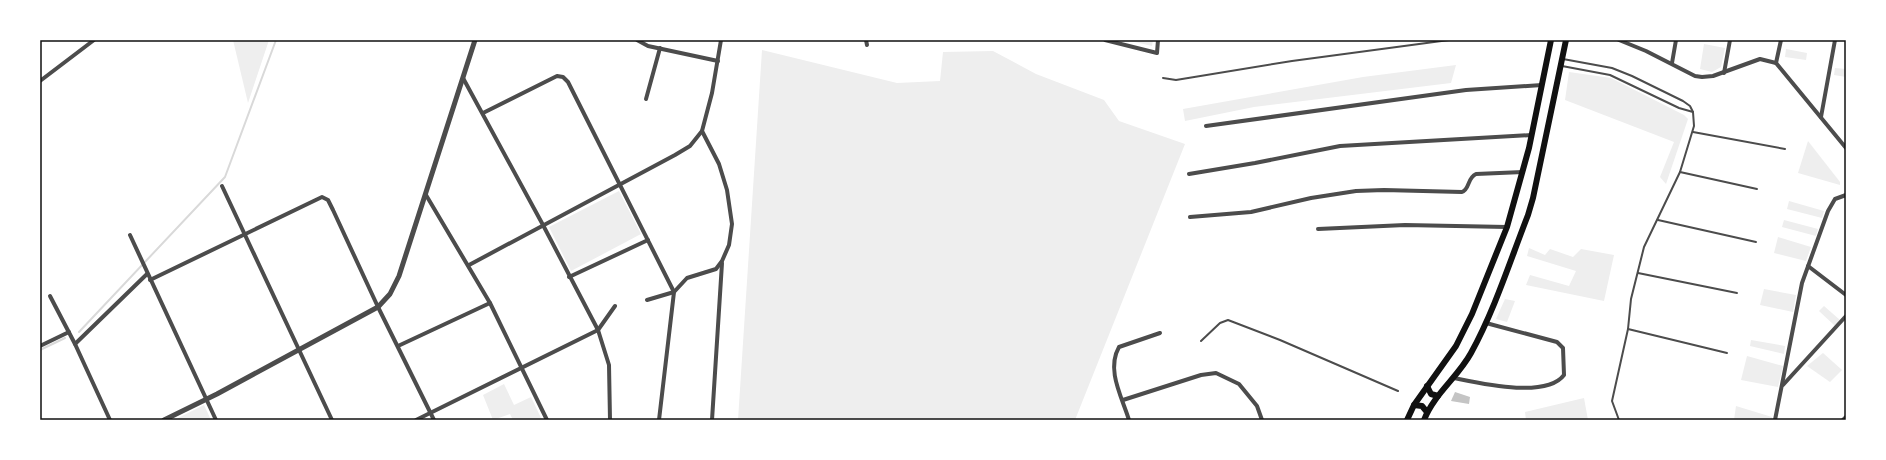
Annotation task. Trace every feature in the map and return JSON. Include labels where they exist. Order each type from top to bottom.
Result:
[{"type":"main road","points":[[1407,420],[1414,405],[1456,346],[1472,314],[1507,227],[1532,135],[1551,40]]},
{"type":"main road","points":[[1424,420],[1427,412],[1438,396],[1454,378],[1467,359],[1486,323],[1533,198],[1562,66],[1566,40]]},
{"type":"main road","points":[[1427,386],[1431,394],[1438,396]]},
{"type":"main road","points":[[1414,405],[1422,406],[1427,412]]},
{"type":"street","points":[[40,81],[94,40]]},
{"type":"street","points":[[164,420],[378,307],[390,294],[397,280],[426,195],[476,40]]},
{"type":"street","points":[[637,40],[643,45],[718,61]]},
{"type":"street","points":[[469,265],[684,150],[697,138],[702,130],[718,61],[721,40]]},
{"type":"street","points":[[1105,40],[1157,53],[1158,40]]},
{"type":"street","points":[[1619,40],[1625,41],[1697,76],[1706,77],[1724,73],[1760,59],[1776,64],[1846,148]]},
{"type":"street","points":[[1672,63],[1676,40]]},
{"type":"street","points":[[1724,73],[1730,40]]},
{"type":"street","points":[[1776,64],[1781,40]]},
{"type":"street","points":[[1820,117],[1835,40]]},
{"type":"street","points":[[646,99],[660,48]]},
{"type":"street","points":[[483,113],[557,76],[563,77],[568,82],[621,184],[674,292],[659,420]]},
{"type":"street","points":[[463,78],[598,330],[609,365],[610,420]]},
{"type":"street","points":[[1206,126],[1466,90],[1542,85]]},
{"type":"street","points":[[702,130],[719,164],[730,209],[731,236],[722,261],[712,420]]},
{"type":"street","points":[[1189,174],[1255,163],[1340,146],[1532,135]]},
{"type":"street","points":[[1190,217],[1251,212],[1311,198],[1356,191],[1384,190],[1462,192],[1467,188],[1470,177],[1476,174],[1523,172]]},
{"type":"street","points":[[222,186],[246,233],[332,420]]},
{"type":"street","points":[[426,195],[469,265],[490,303],[522,367],[546,420]]},
{"type":"street","points":[[1775,420],[1802,283],[1832,203],[1835,199],[1846,195]]},
{"type":"street","points":[[150,280],[322,196],[328,200],[378,307],[434,420]]},
{"type":"street","points":[[1318,229],[1405,225],[1507,227]]},
{"type":"street","points":[[130,235],[140,260],[216,420]]},
{"type":"street","points":[[570,277],[648,240]]},
{"type":"street","points":[[646,300],[674,292],[687,278],[716,268],[722,261]]},
{"type":"street","points":[[1808,266],[1846,295]]},
{"type":"street","points":[[75,344],[147,274]]},
{"type":"street","points":[[50,296],[75,344],[110,420]]},
{"type":"street","points":[[398,346],[490,303]]},
{"type":"street","points":[[416,420],[598,330],[615,306]]},
{"type":"street","points":[[1783,385],[1846,316]]},
{"type":"street","points":[[1454,378],[1517,389],[1550,383],[1562,378],[1565,372],[1563,348],[1557,342],[1486,323]]},
{"type":"street","points":[[40,346],[69,332]]},
{"type":"street","points":[[1129,420],[1113,369],[1114,357],[1119,347],[1160,333]]},
{"type":"street","points":[[1123,400],[1207,373],[1221,374],[1239,384],[1257,406],[1262,420]]},
{"type":"street","points":[[1843,420],[1846,417]]},
{"type":"lane","points":[[1163,78],[1176,80],[1292,61],[1449,40]]},
{"type":"lane","points":[[1563,59],[1612,68],[1632,76],[1690,106],[1695,121],[1680,172],[1644,247],[1631,299],[1628,329],[1612,401],[1619,420]]},
{"type":"lane","points":[[1562,66],[1610,75],[1679,108],[1693,112]]},
{"type":"lane","points":[[1693,132],[1785,149]]},
{"type":"lane","points":[[1680,172],[1757,189]]},
{"type":"lane","points":[[1658,220],[1756,242]]},
{"type":"lane","points":[[1638,273],[1736,293]]},
{"type":"lane","points":[[1202,341],[1220,323],[1228,320],[1280,340],[1398,391]]},
{"type":"lane","points":[[1628,329],[1727,353]]},
{"type":"shaded area","points":[[233,40],[269,40],[248,103]]},
{"type":"shaded area","points":[[1126,40],[1153,40],[1152,46]]},
{"type":"shaded area","points":[[1704,44],[1725,48],[1721,67],[1712,72],[1700,69]]},
{"type":"shaded area","points":[[1786,49],[1807,53],[1806,60],[1785,57]]},
{"type":"shaded area","points":[[762,50],[897,83],[940,81],[943,52],[993,51],[1036,74],[1104,100],[1119,121],[1185,144],[1075,420],[738,420]]},
{"type":"shaded area","points":[[1456,65],[1451,83],[1254,107],[1185,121],[1183,109],[1363,77]]},
{"type":"shaded area","points":[[1835,68],[1846,69],[1846,77],[1834,75]]},
{"type":"shaded area","points":[[1569,72],[1611,78],[1684,115],[1688,119],[1666,184],[1660,177],[1674,142],[1565,100]]},
{"type":"shaded area","points":[[1808,141],[1840,182],[1840,185],[1798,173]]},
{"type":"shaded area","points":[[619,191],[641,234],[571,271],[549,227]]},
{"type":"shaded area","points":[[1789,201],[1824,211],[1822,218],[1787,209]]},
{"type":"shaded area","points":[[1784,220],[1818,229],[1816,236],[1782,227]]},
{"type":"shaded area","points":[[1778,237],[1811,247],[1806,261],[1774,253]]},
{"type":"shaded area","points":[[1529,248],[1545,255],[1550,249],[1573,257],[1581,249],[1614,255],[1604,301],[1526,285],[1530,275],[1569,286],[1576,271],[1527,256]]},
{"type":"shaded area","points":[[1764,289],[1796,295],[1793,312],[1760,305]]},
{"type":"shaded area","points":[[1505,299],[1515,301],[1507,322],[1496,319]]},
{"type":"shaded area","points":[[1824,306],[1840,320],[1835,326],[1819,311]]},
{"type":"shaded area","points":[[1751,340],[1785,346],[1784,354],[1750,346]]},
{"type":"shaded area","points":[[1823,353],[1842,370],[1830,382],[1807,366]]},
{"type":"shaded area","points":[[1747,356],[1783,366],[1778,387],[1741,380]]},
{"type":"shaded area","points":[[504,384],[514,405],[531,397],[542,420],[513,420],[510,414],[493,420],[483,395]]},
{"type":"shaded area","points":[[1584,398],[1588,420],[1526,420],[1525,412]]},
{"type":"shaded area","points":[[204,405],[211,420],[179,420],[178,418]]},
{"type":"shaded area","points":[[1736,406],[1772,417],[1772,420],[1734,420]]},
{"type":"building","points":[[1455,392],[1470,397],[1469,404],[1451,401]]},
{"type":"waterway","points":[[79,332],[225,177],[276,40]]},
{"type":"waterway","points":[[40,350],[65,338]]}]
